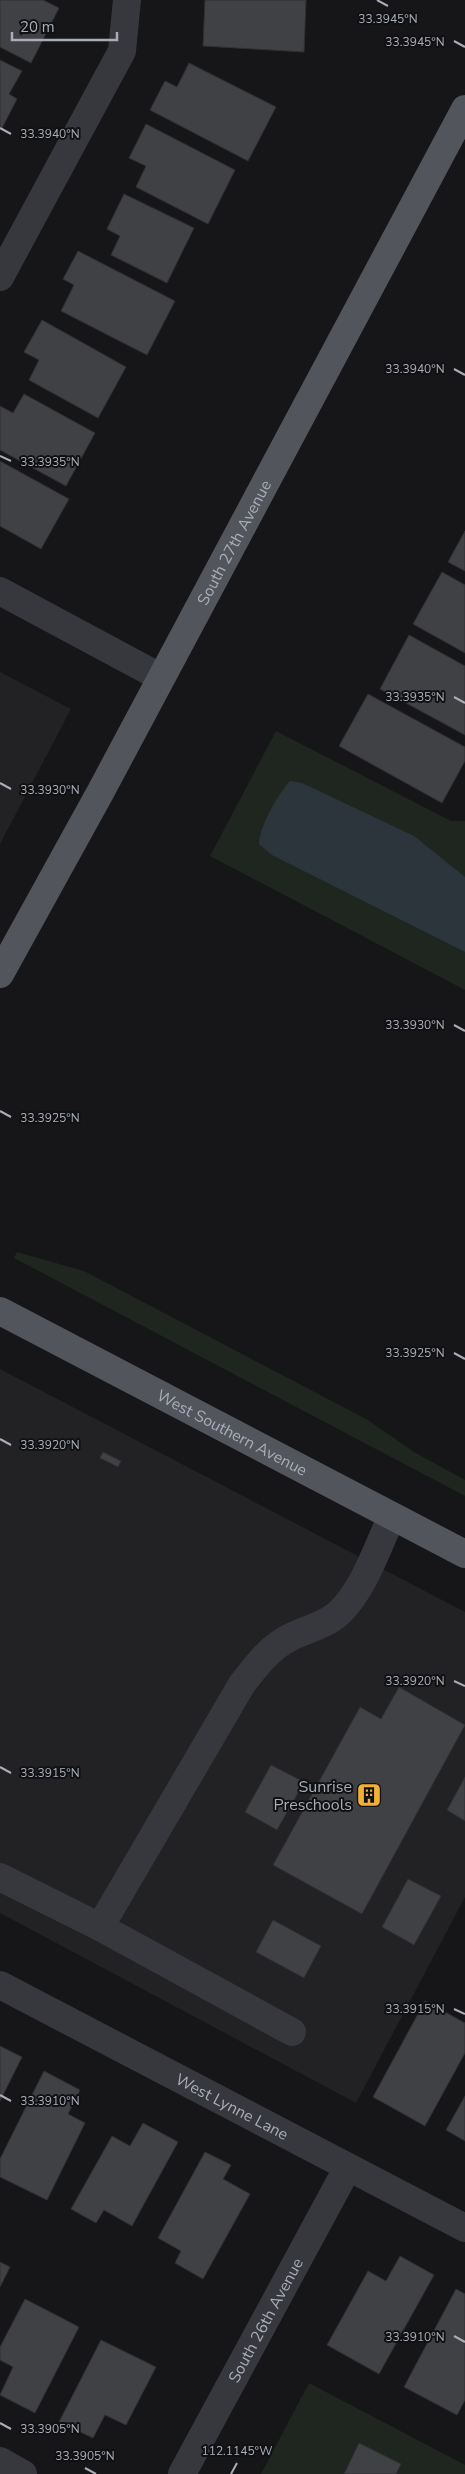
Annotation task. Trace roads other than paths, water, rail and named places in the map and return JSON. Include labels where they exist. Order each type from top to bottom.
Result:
[{"type":"main road","name":"South 27th Avenue","points":[[0,974],[101,791],[160,677],[465,109]]},
{"type":"main road","name":"West Southern Avenue","points":[[0,1311],[465,1554]]},
{"type":"street","points":[[0,277],[122,51],[127,0]]},
{"type":"street","points":[[0,591],[160,677]]},
{"type":"street","points":[[100,1926],[242,1684],[260,1660],[279,1643],[329,1621],[345,1606],[363,1578],[392,1516]]},
{"type":"street","points":[[0,1877],[100,1926],[292,2032]]},
{"type":"street","name":"West Lynne Lane","points":[[0,1985],[465,2228]]},
{"type":"street","name":"South 26th Avenue","points":[[182,2474],[348,2167]]},
{"type":"street","points":[[0,2461],[23,2474]]},
{"type":"place","name":"Sunrise Preschools","points":[[369,1795]]}]
